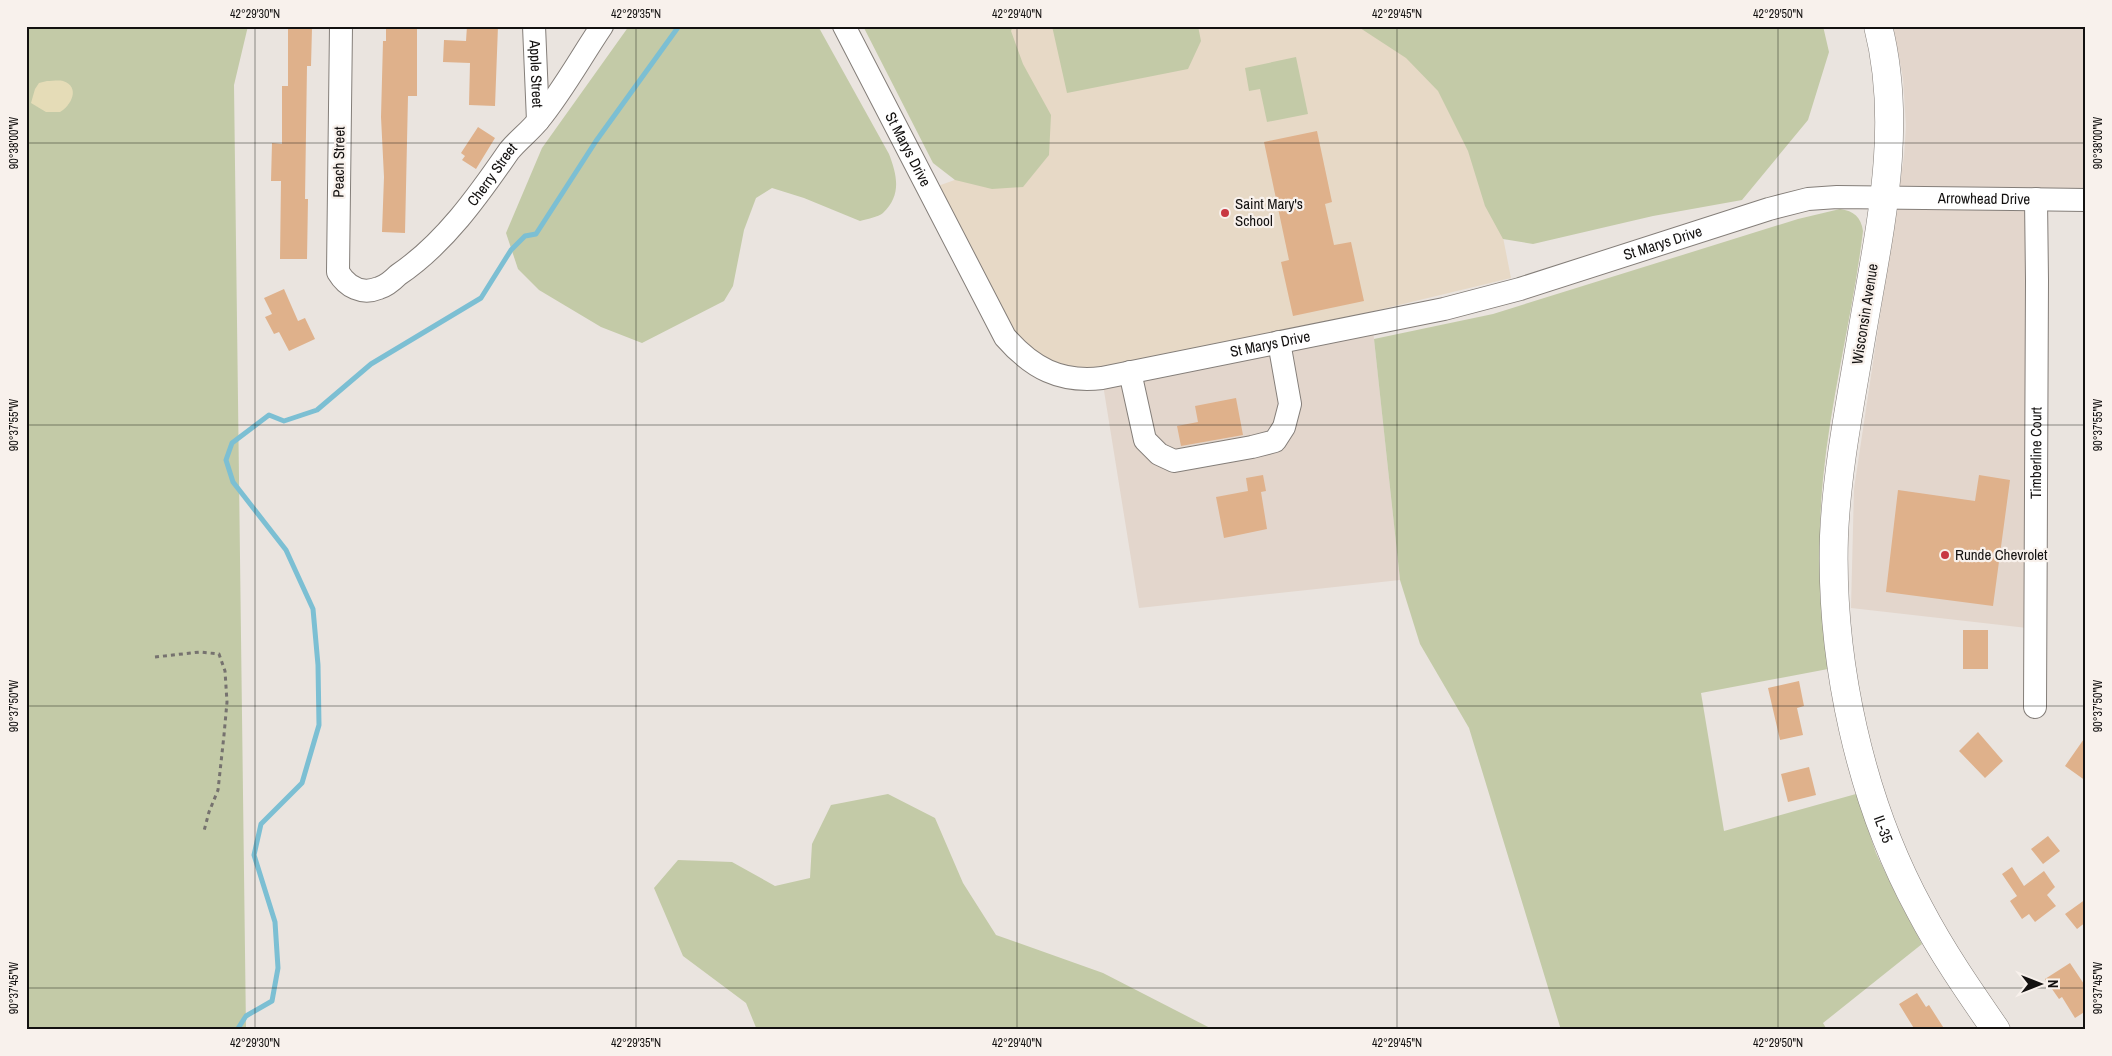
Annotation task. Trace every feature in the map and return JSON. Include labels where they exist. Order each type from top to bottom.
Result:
[{"type":"main road","name":"Wisconsin Avenue","points":[[1835,603],[1834,536],[1842,451],[1884,197],[1890,125],[1886,65],[1878,26]]},
{"type":"main road","name":"IL-35","points":[[1835,603],[1848,701],[1856,741],[1877,813],[1895,860],[1919,910],[1949,960],[1996,1030]]},
{"type":"street","name":"Peach Street","points":[[341,26],[338,272],[343,281],[356,289]]},
{"type":"street","name":"Apple Street","points":[[534,26],[538,121]]},
{"type":"street","name":"Cherry Street","points":[[356,289],[368,291],[380,288],[409,268],[433,247],[493,177],[510,150],[538,121],[602,26]]},
{"type":"street","name":"St Marys Drive","points":[[844,26],[1005,337],[1018,352],[1034,365],[1054,374],[1073,379],[1094,379],[1444,309],[1520,289],[1769,209],[1808,199],[1884,197]]},
{"type":"street","name":"Arrowhead Drive","points":[[1884,197],[2086,200]]},
{"type":"street","name":"Timberline Court","points":[[2035,707],[2036,199]]},
{"type":"street","points":[[1130,372],[1146,440],[1159,454],[1174,461],[1252,448],[1275,441],[1284,427],[1290,404],[1279,342]]},
{"type":"path","points":[[155,657],[200,652],[219,654],[225,671],[226,702],[218,790],[204,831]]},
{"type":"shaded area","name":"Saint Mary's School","points":[[977,26],[1447,26],[1464,39],[1511,278],[1291,331],[1076,371],[1049,360],[1023,346],[938,186],[1026,154]]},
{"type":"shaded area","name":"Runde Chevrolet","points":[[1893,26],[2086,26],[2086,190],[2046,212],[2046,630],[1851,608],[1854,489],[1904,156],[1906,126],[1903,78]]},
{"type":"shaded area","points":[[1371,311],[1400,580],[1139,608],[1100,366],[1291,331]]},
{"type":"green space","points":[[26,26],[248,26],[234,85],[246,1030],[26,1030]]},
{"type":"green space","points":[[629,26],[818,26],[889,154],[896,177],[895,192],[889,206],[883,213],[860,221],[804,198],[772,188],[756,198],[744,230],[733,286],[724,301],[642,343],[601,327],[539,290],[518,269],[506,233],[542,148]]},
{"type":"green space","points":[[863,26],[1013,26],[1011,31],[1023,64],[1051,115],[1049,155],[1023,187],[992,189],[955,180],[933,163]]},
{"type":"green space","points":[[1052,26],[1198,26],[1201,41],[1188,69],[1067,93]]},
{"type":"green space","points":[[1357,26],[1823,26],[1829,52],[1808,120],[1742,200],[1653,216],[1533,244],[1503,239],[1485,206],[1468,151],[1438,91],[1406,58]]},
{"type":"green space","points":[[1296,57],[1308,114],[1267,122],[1260,89],[1249,91],[1245,68]]},
{"type":"green space","points":[[1840,209],[1849,211],[1859,218],[1863,231],[1854,293],[1831,417],[1821,503],[1820,574],[1828,669],[1701,693],[1724,831],[1856,794],[1876,853],[1922,944],[1823,1023],[1827,1030],[1561,1030],[1469,728],[1420,644],[1400,580],[1374,339],[1493,314],[1798,219]]},
{"type":"green space","points":[[888,794],[935,818],[963,883],[996,935],[1103,973],[1214,1030],[757,1030],[746,1003],[683,956],[654,888],[678,860],[732,862],[775,886],[810,878],[812,844],[831,805]]},
{"type":"sand","points":[[63,81],[72,88],[71,101],[60,112],[46,112],[31,103],[39,83]]},
{"type":"building","points":[[386,26],[417,26],[417,96],[408,96],[405,233],[382,232],[384,177],[381,117],[383,41],[386,41]]},
{"type":"building","points":[[467,26],[498,26],[495,106],[469,105],[470,63],[443,62],[444,40],[466,41]]},
{"type":"building","points":[[288,28],[312,28],[311,66],[307,66],[305,199],[308,199],[307,259],[280,259],[281,181],[271,181],[272,143],[282,144],[282,86],[288,86]]},
{"type":"building","points":[[478,127],[495,138],[476,169],[462,160],[465,156],[461,153]]},
{"type":"building","points":[[1317,131],[1332,202],[1325,204],[1334,245],[1351,242],[1364,301],[1293,316],[1281,262],[1289,260],[1264,142]]},
{"type":"building","points":[[284,289],[298,321],[305,318],[315,339],[289,351],[279,332],[274,334],[265,317],[272,314],[264,298]]},
{"type":"building","points":[[1236,398],[1243,435],[1181,446],[1177,426],[1198,422],[1195,406]]},
{"type":"building","points":[[1263,475],[1266,491],[1261,492],[1267,529],[1224,538],[1216,497],[1248,491],[1246,478]]},
{"type":"building","name":"Runde Chevrolet","points":[[1979,475],[2010,480],[1993,606],[1886,592],[1898,490],[1975,501]]},
{"type":"building","points":[[1963,630],[1988,630],[1988,669],[1963,669]]},
{"type":"building","points":[[1799,681],[1804,706],[1797,708],[1803,735],[1780,740],[1768,688]]},
{"type":"building","points":[[1978,732],[2003,761],[1985,778],[1959,751]]},
{"type":"building","points":[[2086,736],[2086,781],[2065,766]]},
{"type":"building","points":[[1809,767],[1816,795],[1788,802],[1781,774]]},
{"type":"building","points":[[2048,836],[2060,851],[2043,864],[2031,849]]},
{"type":"building","points":[[2012,867],[2024,886],[2044,871],[2055,887],[2047,895],[2056,906],[2035,922],[2029,914],[2022,919],[2010,901],[2017,896],[2002,874]]},
{"type":"building","points":[[2086,899],[2086,922],[2077,929],[2065,914]]},
{"type":"building","points":[[2070,963],[2086,987],[2086,1011],[2075,1018],[2062,997],[2059,999],[2045,979]]},
{"type":"building","points":[[1917,993],[1926,1007],[1929,1005],[1945,1030],[1915,1030],[1899,1004]]},
{"type":"waterway","points":[[237,1030],[246,1016],[272,1001],[278,968],[275,922],[254,855],[261,824],[302,783],[319,725],[318,665],[313,609],[286,550],[233,482],[226,460],[232,443],[269,415],[284,421],[317,410],[371,364],[481,298],[511,250],[525,236],[536,234],[596,141],[679,26]]},
{"type":"place","name":"Saint Mary's School","points":[[1225,213]]},
{"type":"place","name":"Runde Chevrolet","points":[[1945,555]]}]
